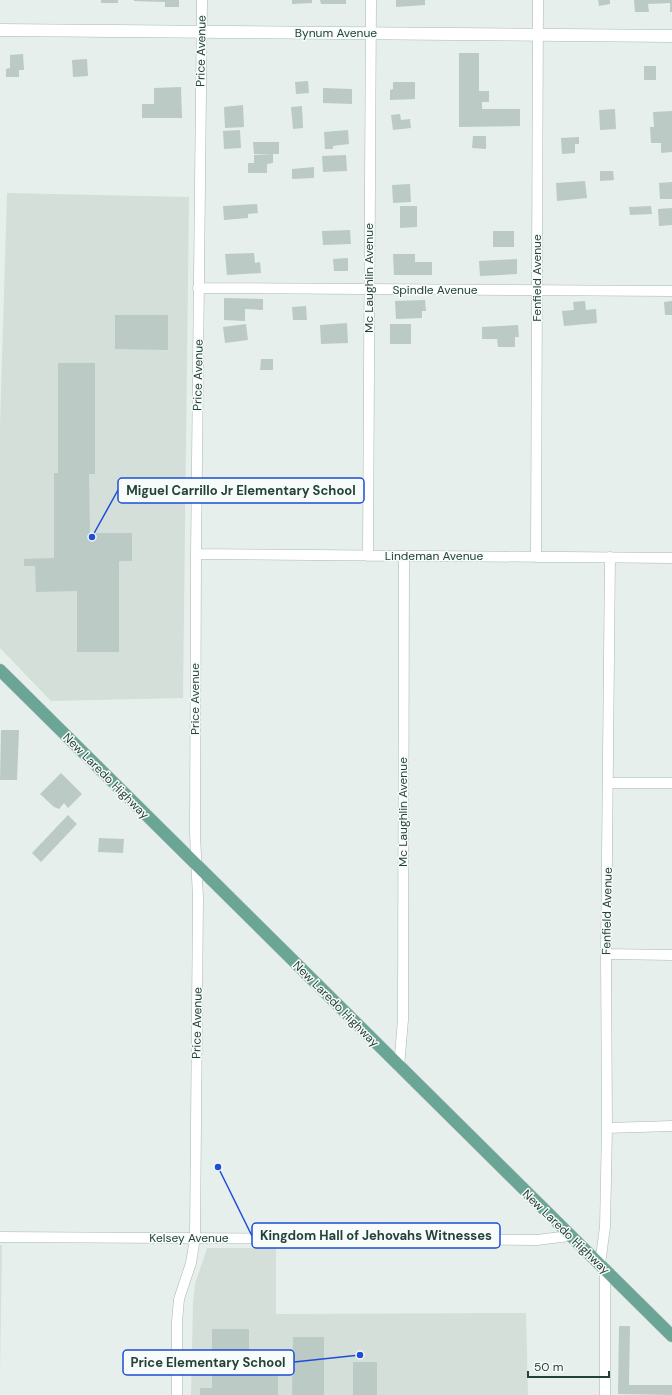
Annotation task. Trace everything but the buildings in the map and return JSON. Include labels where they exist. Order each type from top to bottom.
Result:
[{"type":"main road","name":"Bynum Avenue","points":[[0,30],[672,36]]},
{"type":"main road","name":"New Laredo Highway","points":[[0,670],[569,1236],[672,1336]]},
{"type":"street","name":"Price Avenue","points":[[177,1395],[177,1322],[179,1299],[192,1263],[195,1238],[198,906],[195,834],[196,554],[202,0]]},
{"type":"street","name":"Mc Laughlin Avenue","points":[[368,556],[370,0]]},
{"type":"street","name":"Fenfield Avenue","points":[[536,557],[538,0]]},
{"type":"street","name":"Spindle Avenue","points":[[198,288],[672,291]]},
{"type":"street","name":"Lindeman Avenue","points":[[196,554],[672,558]]},
{"type":"street","name":"Mc Laughlin Avenue","points":[[399,1067],[403,1013],[404,556]]},
{"type":"street","name":"Fenfield Avenue","points":[[605,1395],[602,1267],[605,1227],[607,1128],[606,954],[610,557]]},
{"type":"street","points":[[608,783],[672,783]]},
{"type":"street","points":[[606,954],[672,954]]},
{"type":"street","points":[[607,1128],[672,1126]]},
{"type":"street","name":"Kelsey Avenue","points":[[0,1237],[537,1240],[569,1236]]},
{"type":"shaded area","points":[[7,193],[189,197],[183,698],[51,701],[0,648],[0,426]]},
{"type":"shaded area","points":[[0,1245],[2,1245],[0,1374]]},
{"type":"shaded area","points":[[207,1248],[276,1248],[276,1314],[526,1313],[528,1395],[191,1395],[193,1303],[195,1284]]},
{"type":"place","name":"Miguel Carrillo Jr Elementary School","points":[[92,537]]},
{"type":"place","name":"Kingdom Hall of Jehovahs Witnesses","points":[[218,1167]]},
{"type":"place","name":"Price Elementary School","points":[[360,1355]]}]
